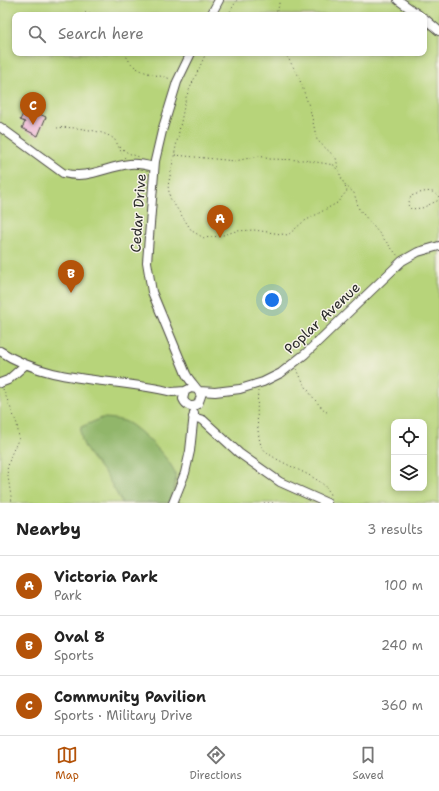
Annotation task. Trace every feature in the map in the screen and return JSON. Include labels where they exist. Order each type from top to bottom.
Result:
[{"type":"street","points":[[213,12],[219,0]]},
{"type":"street","points":[[398,0],[415,12]]},
{"type":"street","points":[[427,21],[439,31]]},
{"type":"street","name":"Cedar Drive","points":[[190,56],[177,82],[162,131],[154,167],[148,262],[152,292],[186,374],[198,390]]},
{"type":"street","points":[[0,127],[63,172],[72,175],[86,176],[137,163],[154,167]]},
{"type":"street","name":"Poplar Avenue","points":[[198,390],[215,392],[240,389],[263,382],[281,373],[295,362],[402,262],[418,252],[439,246]]},
{"type":"street","points":[[0,350],[25,365],[43,372],[185,394]]},
{"type":"street","points":[[1,385],[25,365]]},
{"type":"street","name":"Cedar Drive","points":[[185,394],[186,374]]},
{"type":"street","points":[[173,503],[185,473],[190,451],[193,417],[201,398],[198,390],[191,388],[185,394]]},
{"type":"street","name":"Poplar Avenue","points":[[199,403],[207,396],[215,392]]},
{"type":"street","points":[[185,394],[193,417]]},
{"type":"street","points":[[189,406],[199,403]]},
{"type":"street","points":[[193,417],[203,420],[239,453],[280,482],[329,500]]},
{"type":"path","points":[[230,12],[237,0]]},
{"type":"path","points":[[276,12],[279,6],[279,0]]},
{"type":"path","points":[[127,56],[134,67],[146,74],[158,75],[177,82]]},
{"type":"path","points":[[205,56],[186,97],[168,186],[170,198],[192,231],[204,238],[220,236],[236,231],[254,230],[288,234],[303,222],[337,203],[347,191],[339,172],[336,158],[317,140],[310,109],[298,75],[287,56]]},
{"type":"path","points":[[57,128],[76,127],[106,135],[113,139],[128,153],[144,158]]},
{"type":"path","points":[[120,147],[129,164]]},
{"type":"path","points":[[174,155],[235,161],[260,156],[269,159],[304,160],[334,165],[339,172]]},
{"type":"path","points":[[344,184],[354,193],[359,209],[402,262]]},
{"type":"path","points":[[439,197],[437,194],[426,191],[411,196],[408,205],[411,209],[422,208],[439,200]]},
{"type":"path","points":[[295,362],[301,379],[310,390],[317,404],[328,413]]},
{"type":"path","points":[[263,382],[258,391],[257,402],[262,446],[268,453],[293,469],[320,482],[330,492],[329,500]]},
{"type":"path","points":[[1,385],[17,424],[19,438],[11,455],[7,470],[12,503]]},
{"type":"path","points":[[264,503],[276,503]]},
{"type":"green space","points":[[0,0],[439,0],[439,503],[0,503]]},
{"type":"green space","points":[[102,418],[124,421],[130,424],[161,452],[175,473],[174,489],[168,503],[122,503],[108,478],[89,454],[82,442],[81,427]]},
{"type":"building","points":[[24,112],[33,115],[35,112],[46,117],[38,136],[22,128],[25,122],[20,120]]},
{"type":"place","name":"Community Pavilion","points":[[33,125]]},
{"type":"place","name":"Victoria Park","points":[[220,238]]},
{"type":"place","name":"Oval 8","points":[[71,293]]}]
